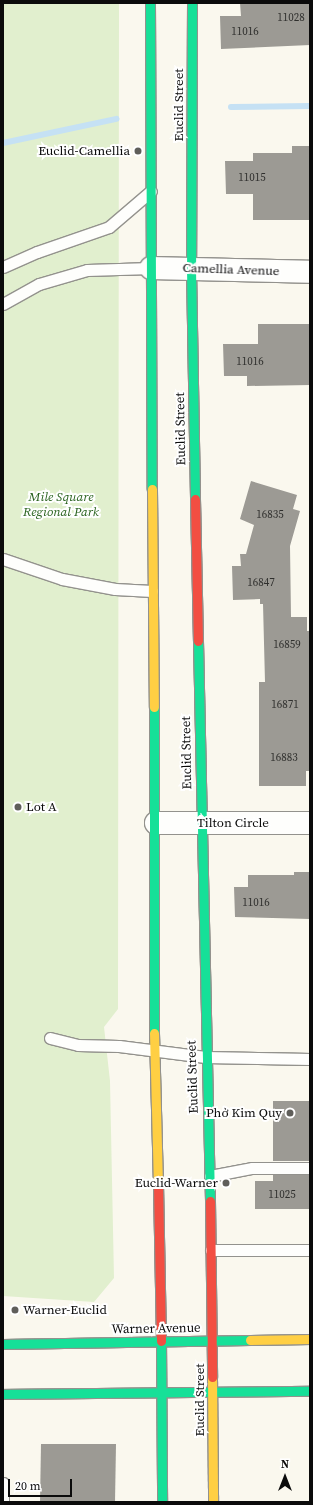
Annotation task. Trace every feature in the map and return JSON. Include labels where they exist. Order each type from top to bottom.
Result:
[{"type":"main road","points":[[150,3],[152,592],[156,823],[154,1051],[162,1341],[162,1502]]},
{"type":"main road","name":"Euclid Street","points":[[192,3],[191,268],[205,1057],[210,1176],[213,1502]]},
{"type":"main road","name":"Warner Avenue","points":[[3,1344],[310,1339]]},
{"type":"main road","points":[[3,1394],[310,1391]]},
{"type":"street","name":"Camellia Avenue","points":[[151,268],[191,268],[236,272],[310,272]]},
{"type":"street","name":"Tilton Circle","points":[[156,823],[310,823]]},
{"type":"lane","points":[[3,267],[36,252],[109,227],[151,190]]},
{"type":"lane","points":[[3,304],[39,284],[87,270],[151,268]]},
{"type":"lane","points":[[3,559],[62,579],[115,589],[152,592]]},
{"type":"lane","points":[[50,1038],[78,1045],[119,1046],[205,1057],[310,1059]]},
{"type":"lane","points":[[210,1176],[252,1168],[310,1168]]},
{"type":"lane","points":[[211,1250],[310,1250]]},
{"type":"lane","points":[[3,1483],[3,1502]]},
{"type":"green space","name":"Mile Square Regional Park","points":[[3,3],[119,3],[118,1009],[104,1027],[110,1081],[114,1278],[94,1302],[3,1296]]},
{"type":"building","points":[[240,3],[310,3],[310,45],[221,49],[220,16],[241,16]]},
{"type":"building","points":[[292,146],[310,146],[310,220],[253,220],[253,194],[226,194],[225,161],[253,161],[253,153],[292,153]]},
{"type":"building","points":[[258,324],[310,324],[310,385],[247,386],[247,376],[224,376],[223,344],[258,344]]},
{"type":"building","points":[[251,481],[297,495],[293,509],[300,511],[290,546],[291,617],[307,617],[307,631],[310,631],[310,771],[306,771],[306,786],[259,786],[259,682],[265,682],[263,604],[260,604],[260,599],[233,600],[232,566],[241,566],[240,554],[246,554],[254,525],[240,519]]},
{"type":"building","points":[[294,872],[310,872],[310,919],[235,917],[234,887],[248,887],[248,875],[294,875]]},
{"type":"building","points":[[273,1101],[310,1101],[310,1161],[273,1161]]},
{"type":"building","points":[[273,1175],[310,1175],[310,1209],[255,1209],[255,1181],[273,1181]]},
{"type":"building","points":[[41,1444],[116,1444],[115,1502],[40,1502]]},
{"type":"waterway","points":[[231,107],[310,106]]},
{"type":"waterway","points":[[3,143],[116,119]]},
{"type":"traffic: fast","points":[[150,3],[152,489]]},
{"type":"traffic: fast","points":[[192,3],[191,268],[195,499]]},
{"type":"traffic: fast","points":[[198,641],[210,1201]]},
{"type":"traffic: fast","points":[[154,707],[154,1033]]},
{"type":"traffic: fast","points":[[3,1344],[250,1340]]},
{"type":"traffic: fast","points":[[161,1341],[162,1502]]},
{"type":"traffic: fast","points":[[3,1394],[310,1391]]},
{"type":"traffic: slow","points":[[152,489],[154,707]]},
{"type":"traffic: slow","points":[[154,1033],[158,1184]]},
{"type":"traffic: slow","points":[[250,1340],[310,1339]]},
{"type":"traffic: slow","points":[[212,1377],[213,1502]]},
{"type":"traffic: jam","points":[[195,499],[198,641]]},
{"type":"traffic: jam","points":[[158,1184],[161,1341]]},
{"type":"traffic: jam","points":[[210,1201],[212,1377]]},
{"type":"place","name":"Euclid-Camellia","points":[[138,151]]},
{"type":"place","name":"Lot A","points":[[18,807]]},
{"type":"place","name":"Phở Kim Quy","points":[[290,1113]]},
{"type":"place","name":"Euclid-Warner","points":[[226,1183]]},
{"type":"place","name":"Warner-Euclid","points":[[15,1310]]}]
